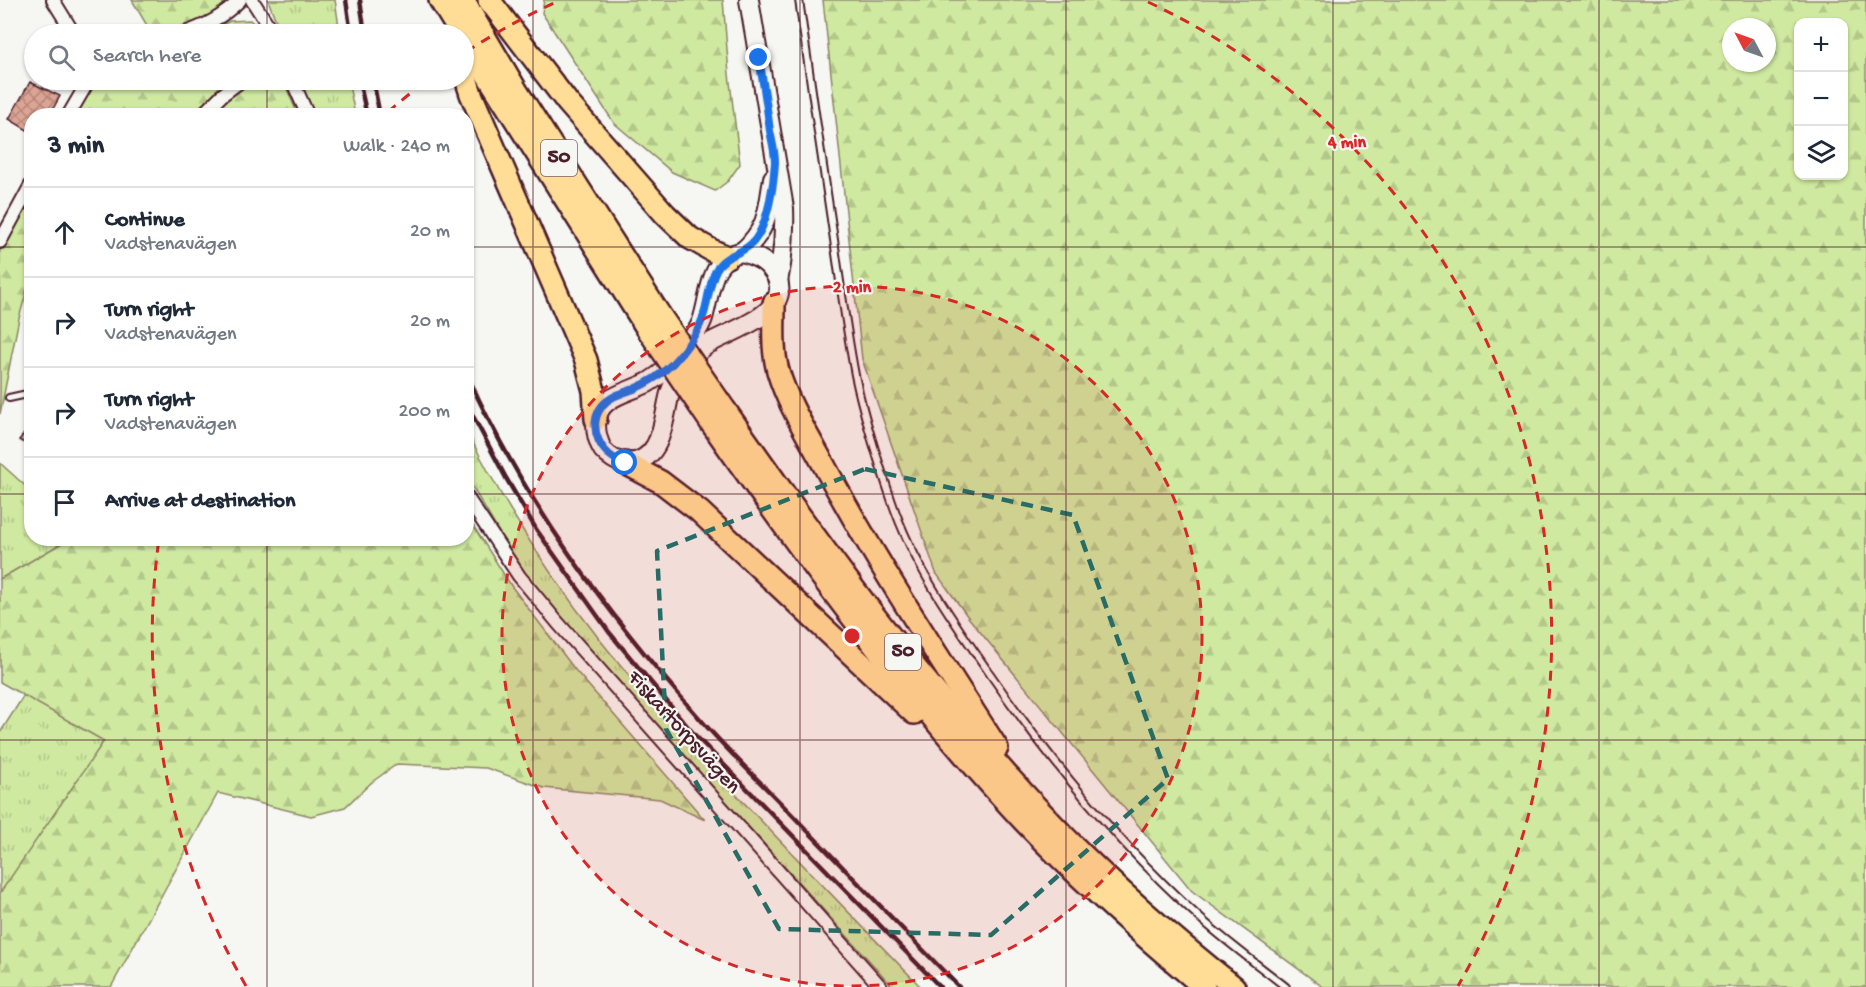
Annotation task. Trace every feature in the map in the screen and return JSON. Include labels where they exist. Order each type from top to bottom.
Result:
[{"type":"highway","name":"50","points":[[489,0],[568,103],[665,214],[690,238],[713,251],[735,254]]},
{"type":"highway","name":"50","points":[[449,2],[457,24]]},
{"type":"highway","name":"50","points":[[449,2],[466,24]]},
{"type":"highway","points":[[449,2],[451,24]]},
{"type":"highway","name":"50","points":[[474,35],[518,93],[652,319]]},
{"type":"highway","name":"50","points":[[474,54],[719,417],[767,503],[856,624],[920,703],[1024,821],[1142,935],[1204,987]]},
{"type":"highway","points":[[470,90],[586,360],[594,391],[596,419]]},
{"type":"highway","points":[[774,303],[774,352],[778,372],[795,412],[890,579],[1033,804]]},
{"type":"highway","name":"50","points":[[719,417],[782,492],[878,621],[954,715],[1033,804],[1086,858],[1155,922],[1234,987]]},
{"type":"highway","points":[[625,463],[661,482],[699,511],[988,782]]},
{"type":"main road","points":[[748,0],[784,208],[785,236],[778,293],[774,303],[757,320],[706,345],[689,361],[677,377],[671,391],[660,438],[654,449],[638,462],[625,463],[614,459],[604,451],[598,440],[596,419],[602,406],[610,399],[662,374],[683,351],[700,325],[716,270],[754,241],[764,225],[775,161]]},
{"type":"main road","points":[[759,0],[759,58]]},
{"type":"main road","points":[[735,254],[760,258],[772,268],[778,282]]},
{"type":"street","points":[[53,0],[68,24]]},
{"type":"street","points":[[208,24],[227,13],[240,0]]},
{"type":"street","points":[[252,0],[268,24]]},
{"type":"street","points":[[73,108],[83,90]]},
{"type":"street","points":[[209,108],[229,90]]},
{"type":"street","points":[[296,90],[304,108]]},
{"type":"street","points":[[0,242],[24,198]]},
{"type":"street","name":"Fiskartorpsvägen","points":[[474,508],[519,576],[558,623],[881,987]]},
{"type":"lane","points":[[799,0],[855,375],[878,459],[908,543],[929,583],[963,637],[1067,778],[1166,886],[1202,920],[1286,987]]},
{"type":"lane","points":[[9,398],[24,395]]},
{"type":"highlighted area","points":[[865,469],[1073,515],[1168,779],[991,935],[779,929],[666,729],[657,551]]},
{"type":"green space","points":[[132,0],[223,0],[223,9],[195,24],[146,24]]},
{"type":"green space","points":[[268,0],[335,0],[339,24],[277,24]]},
{"type":"green space","points":[[544,0],[723,0],[740,164],[728,181],[715,191],[672,172],[614,123],[542,13]]},
{"type":"green space","points":[[823,0],[1866,0],[1866,987],[1323,987],[1192,891],[968,617],[936,573],[862,359]]},
{"type":"green space","points":[[250,20],[254,24],[223,24],[230,21]]},
{"type":"green space","points":[[81,90],[287,90],[295,108],[71,108]]},
{"type":"green space","points":[[304,90],[350,90],[354,108],[312,108]]},
{"type":"green space","points":[[24,195],[24,300],[0,414],[0,247]]},
{"type":"green space","points":[[474,444],[528,538],[611,654],[723,780],[921,987],[893,987],[562,620],[516,561],[474,490]]},
{"type":"green space","points":[[0,463],[24,485],[24,546],[57,546],[0,579]]},
{"type":"green space","points":[[474,527],[512,587],[576,671],[705,820],[660,799],[544,788],[486,768],[397,764],[372,782],[345,807],[311,816],[218,793],[111,987],[0,987],[0,893],[104,741],[0,682],[0,579],[57,546],[474,546]]},
{"type":"green space","points":[[24,695],[104,741],[0,899],[0,733]]},
{"type":"building","points":[[25,90],[47,90],[60,96],[53,108],[24,108],[24,128],[9,119]]},
{"type":"building","points":[[24,434],[24,443],[19,440]]},
{"type":"railway","points":[[346,0],[350,24]]},
{"type":"railway","points":[[360,0],[364,24]]},
{"type":"railway","points":[[361,90],[365,108]]},
{"type":"railway","points":[[375,90],[378,108]]},
{"type":"railway","points":[[474,389],[514,466],[541,511],[570,555],[633,639],[724,746],[959,987]]},
{"type":"railway","points":[[474,418],[536,529],[609,632],[693,733],[940,987]]},
{"type":"route","points":[[625,463],[608,455],[598,440],[596,419],[602,406],[619,394],[662,374],[683,351],[700,325],[716,270],[728,256],[742,252],[754,241],[764,225],[775,161],[759,58]]}]
